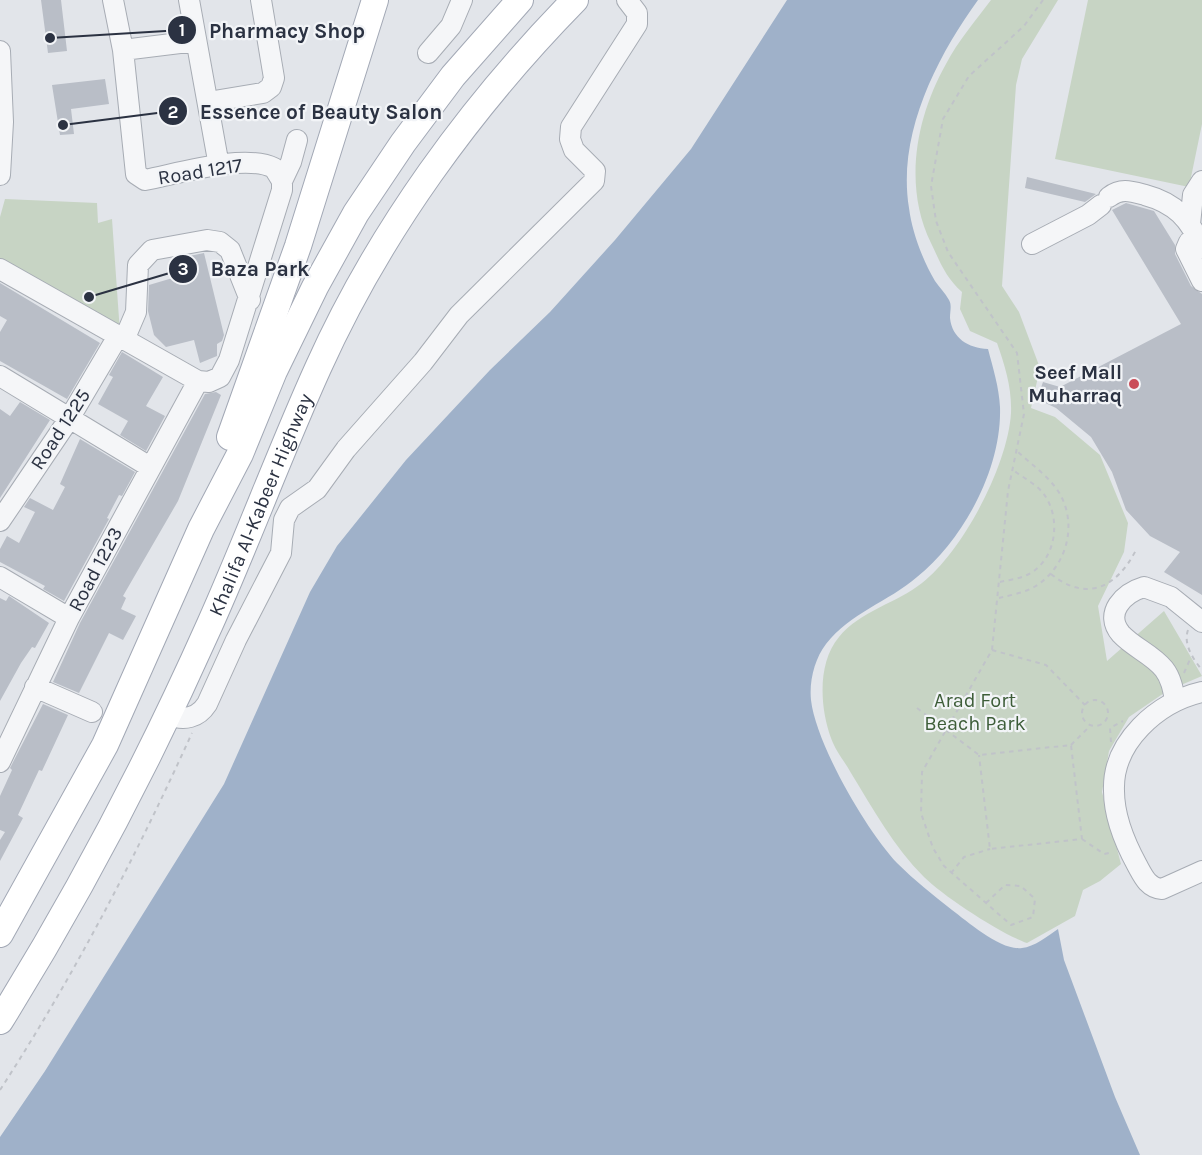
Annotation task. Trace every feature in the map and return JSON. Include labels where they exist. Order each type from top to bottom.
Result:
[{"type":"main road","name":"Khalifa Al-Kabeer Highway","points":[[201,529],[229,439],[298,246],[375,0]]},
{"type":"main road","name":"Khalifa Al-Kabeer Highway","points":[[0,934],[105,745],[201,529],[240,454],[293,328],[356,213],[402,143],[453,76],[520,0]]},
{"type":"main road","name":"Khalifa Al-Kabeer Highway","points":[[0,1022],[32,970],[146,764],[211,622],[319,365],[353,301],[392,232],[444,153],[505,77],[568,7]]},
{"type":"street","name":"Road 1217","points":[[113,0],[123,50],[136,174],[145,180],[245,163],[268,165],[274,168],[282,181]]},
{"type":"street","points":[[189,0],[219,166]]},
{"type":"street","points":[[208,102],[263,93],[271,87],[274,78],[261,0]]},
{"type":"street","points":[[428,53],[451,26],[462,0]]},
{"type":"street","points":[[168,715],[183,718],[202,711],[280,553],[284,520],[290,508],[317,489],[346,449],[423,362],[459,315],[594,181],[595,171],[572,145],[571,128],[637,24],[637,13],[627,0]]},
{"type":"street","points":[[123,50],[196,41]]},
{"type":"street","points":[[0,51],[3,122],[0,175]]},
{"type":"street","points":[[0,269],[198,381],[209,382],[220,377],[230,360],[282,190],[282,181],[291,162],[297,140]]},
{"type":"street","points":[[1198,234],[1193,195],[1202,181]]},
{"type":"street","points":[[1032,244],[1088,215],[1117,192],[1128,190],[1162,200],[1173,206],[1198,234]]},
{"type":"street","points":[[1198,234],[1189,242],[1186,249],[1202,281]]},
{"type":"street","points":[[121,338],[136,312],[138,265],[152,250],[207,240],[220,242],[230,250],[250,300]]},
{"type":"street","name":"Road 1225","points":[[0,521],[121,338]]},
{"type":"street","points":[[0,376],[150,467]]},
{"type":"street","name":"Road 1223","points":[[0,762],[69,618],[198,381]]},
{"type":"street","points":[[0,577],[69,618]]},
{"type":"street","points":[[1175,700],[1166,670],[1153,657],[1120,633],[1114,617],[1115,609],[1126,595],[1144,587],[1171,597],[1202,622]]},
{"type":"street","points":[[35,687],[92,712]]},
{"type":"street","points":[[1202,692],[1175,700],[1139,728],[1119,764],[1114,790],[1129,849],[1148,884],[1162,889],[1202,871]]},
{"type":"path","points":[[986,903],[1005,885],[1021,885],[1035,899],[1033,917],[1011,925],[951,873],[933,848],[921,813],[922,771],[992,650],[1008,491],[1024,414],[1017,353],[948,252],[936,221],[932,186],[943,119],[969,76],[1024,26],[1043,0]]},
{"type":"path","points":[[999,598],[1031,589],[1051,574],[1061,559],[1067,543],[1069,525],[1066,507],[1052,484],[1017,451]]},
{"type":"path","points":[[1000,582],[1027,575],[1040,565],[1049,552],[1054,537],[1055,520],[1051,505],[1042,491],[1013,470]]},
{"type":"path","points":[[1051,574],[1076,587],[1105,585],[1126,570],[1136,550]]},
{"type":"path","points":[[1186,635],[1191,657],[1202,670]]},
{"type":"path","points":[[992,650],[1046,665],[1085,705]]},
{"type":"path","points":[[1182,678],[1191,657]]},
{"type":"path","points":[[1085,705],[1094,700],[1104,704],[1108,713],[1104,723]]},
{"type":"path","points":[[1085,705],[1083,719],[1090,726]]},
{"type":"path","points":[[917,708],[979,755],[1071,745],[1090,726],[1104,723]]},
{"type":"path","points":[[0,1090],[48,1014],[127,872],[202,711]]},
{"type":"path","points":[[1104,723],[1110,728]]},
{"type":"path","points":[[1071,745],[1082,839]]},
{"type":"path","points":[[979,755],[990,849]]},
{"type":"path","points":[[951,873],[964,857],[990,849],[1082,839],[1104,854],[1129,849]]},
{"type":"green space","name":"Arad Fort Beach Park","points":[[991,0],[1058,0],[1022,59],[1016,85],[1002,286],[1019,312],[1040,368],[1031,408],[1055,417],[1100,455],[1128,523],[1124,552],[1098,606],[1107,661],[1164,611],[1202,676],[1167,691],[1129,717],[1109,751],[1102,792],[1121,864],[1100,881],[1083,890],[1075,916],[1027,943],[1003,932],[958,904],[933,885],[913,865],[884,827],[835,747],[827,726],[823,700],[827,660],[839,637],[857,620],[922,583],[953,550],[981,506],[1002,457],[1008,434],[1011,413],[1009,386],[997,343],[970,331],[960,309],[962,292],[944,269],[922,221],[917,198],[916,175],[921,129],[936,85],[956,47]]},
{"type":"green space","points":[[1088,0],[1202,0],[1202,124],[1189,187],[1055,159]]},
{"type":"green space","points":[[5,199],[97,203],[98,223],[112,219],[120,333],[0,261],[0,217]]},
{"type":"water","points":[[787,0],[978,0],[948,47],[923,98],[914,125],[907,180],[910,217],[926,265],[950,302],[950,318],[954,331],[962,341],[974,347],[988,349],[1000,407],[999,430],[987,478],[977,501],[950,543],[917,577],[846,624],[822,650],[816,663],[811,685],[811,700],[815,718],[832,762],[857,809],[897,863],[917,881],[976,928],[1004,945],[1014,948],[1031,946],[1058,929],[1064,960],[1115,1097],[1140,1155],[0,1155],[0,1137],[45,1071],[224,784],[310,592],[337,546],[406,460],[490,370],[550,312],[615,240],[691,149]]},
{"type":"building","points":[[41,0],[61,0],[67,51],[48,53]]},
{"type":"building","points":[[105,79],[109,104],[71,109],[74,134],[60,135],[52,85]]},
{"type":"building","points":[[1027,177],[1096,194],[1085,202],[1025,188]]},
{"type":"building","name":"Seef Mall Muharraq","points":[[1126,203],[1154,211],[1175,245],[1175,254],[1191,286],[1202,294],[1202,595],[1164,572],[1180,552],[1150,536],[1126,510],[1112,472],[1091,437],[1056,408],[1037,399],[1043,382],[1060,387],[1181,324],[1112,210]]},
{"type":"building","points":[[204,253],[224,335],[222,341],[217,344],[217,356],[200,363],[194,340],[166,347],[154,335],[148,311],[149,285],[176,277],[175,259]]},
{"type":"building","points":[[0,283],[100,343],[67,399],[0,361],[0,332],[7,320],[0,316]]},
{"type":"building","points":[[122,352],[163,377],[146,406],[165,416],[146,451],[120,435],[128,421],[98,404],[113,377],[109,375]]},
{"type":"building","points":[[216,392],[221,395],[178,501],[123,596],[126,598],[121,609],[136,616],[123,640],[109,633],[79,693],[53,682],[80,623],[205,394]]},
{"type":"building","points":[[20,402],[50,420],[0,498],[0,409],[10,416]]},
{"type":"building","points":[[80,439],[135,472],[122,496],[119,495],[107,518],[109,519],[64,601],[43,589],[45,586],[0,562],[0,549],[7,536],[19,543],[35,512],[24,507],[30,498],[53,510],[65,487],[60,484]]},
{"type":"building","points":[[9,596],[49,623],[35,648],[32,647],[21,663],[0,701],[0,598],[6,601]]},
{"type":"building","points":[[43,704],[68,715],[18,815],[23,818],[0,861],[0,840],[5,832],[0,830],[0,796],[12,770],[10,768]]},
{"type":"place","name":"Pharmacy Shop","points":[[50,38]]},
{"type":"place","name":"Essence of Beauty Salon","points":[[63,125]]},
{"type":"place","name":"Baza Park","points":[[89,297]]},
{"type":"place","name":"Seef Mall Muharraq","points":[[1134,384]]}]
